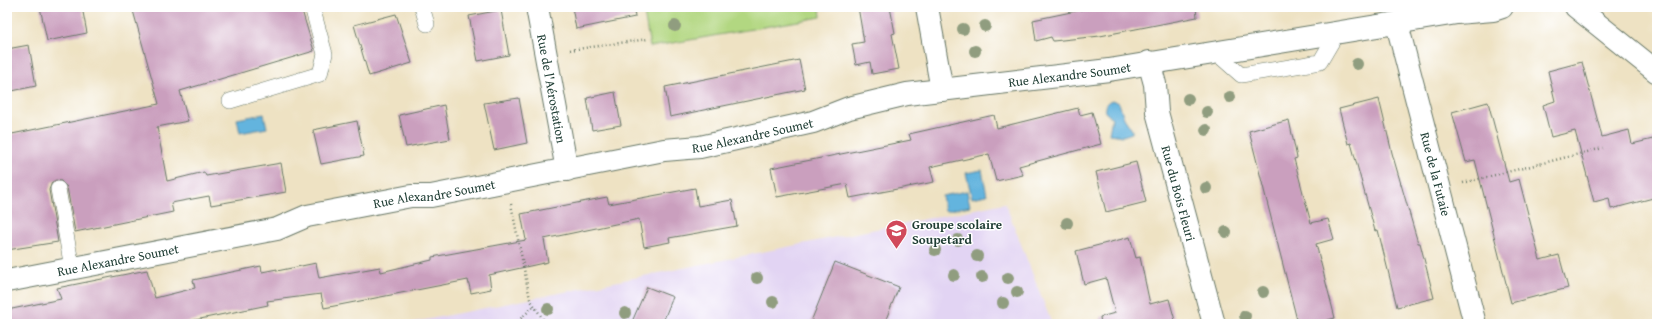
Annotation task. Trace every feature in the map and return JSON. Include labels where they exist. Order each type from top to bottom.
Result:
[{"type":"street","name":"Rue de l'Aérostation","points":[[537,7],[567,170]]},
{"type":"street","points":[[927,7],[942,90]]},
{"type":"street","name":"Rue Alexandre Soumet","points":[[7,281],[277,229],[308,216],[411,196],[431,196],[664,150],[700,147],[813,122],[849,108],[907,94],[1110,70],[1149,62],[1397,24],[1457,13],[1493,10],[1502,7]]},
{"type":"street","points":[[1576,7],[1657,72]]},
{"type":"street","name":"Rue de la Futaie","points":[[1397,24],[1475,324]]},
{"type":"street","name":"Rue du Bois Fleuri","points":[[1149,62],[1155,84],[1157,112],[1214,324]]},
{"type":"lane","points":[[230,101],[320,74],[325,54],[312,7]]},
{"type":"lane","points":[[422,7],[426,24]]},
{"type":"lane","points":[[58,189],[72,268]]},
{"type":"path","points":[[546,53],[648,39]]},
{"type":"path","points":[[1440,190],[1603,148]]},
{"type":"path","points":[[510,197],[530,299],[546,324]]},
{"type":"path","points":[[515,324],[534,306]]},
{"type":"shaded area","name":"Groupe scolaire Soupetard","points":[[1005,203],[1052,324],[405,324],[530,299]]},
{"type":"green space","points":[[643,7],[820,7],[821,17],[650,47]]},
{"type":"water","points":[[1112,100],[1119,103],[1124,118],[1132,130],[1132,133],[1123,136],[1109,134],[1112,118],[1105,112],[1105,108],[1106,104]]},
{"type":"water","points":[[264,114],[267,128],[240,133],[237,119]]},
{"type":"water","points":[[982,170],[987,195],[972,198],[966,173]]},
{"type":"water","points":[[967,191],[970,206],[945,211],[942,196]]},
{"type":"building","points":[[40,7],[82,7],[87,33],[47,41]]},
{"type":"building","points":[[132,7],[301,7],[314,51],[180,91],[188,121],[157,127],[167,181],[204,172],[206,176],[281,163],[286,192],[211,205],[209,196],[171,203],[173,212],[75,232],[67,187],[61,181],[56,180],[52,182],[49,190],[58,242],[7,250],[7,135],[159,104]]},
{"type":"building","points":[[572,7],[634,7],[635,17],[576,29]]},
{"type":"building","points":[[858,7],[890,7],[895,33],[892,34],[899,69],[872,74],[870,62],[856,65],[852,44],[864,42]]},
{"type":"building","points":[[1095,7],[1196,7],[1197,17],[1100,36],[1053,41],[1051,37],[1036,41],[1033,20]]},
{"type":"building","points":[[501,10],[509,55],[478,61],[469,16]]},
{"type":"building","points":[[396,14],[412,63],[369,76],[354,25]]},
{"type":"building","points":[[29,45],[36,86],[7,92],[7,49]]},
{"type":"building","points":[[799,60],[805,89],[670,117],[665,87]]},
{"type":"building","points":[[1582,62],[1602,137],[1629,130],[1632,144],[1657,138],[1657,197],[1611,209],[1609,198],[1594,202],[1575,131],[1551,137],[1543,105],[1555,101],[1548,71]]},
{"type":"building","points":[[615,92],[621,125],[592,130],[587,98]]},
{"type":"building","points":[[519,98],[527,143],[494,150],[484,103]]},
{"type":"building","points":[[1379,99],[1392,153],[1418,243],[1420,243],[1434,298],[1397,307],[1378,230],[1375,231],[1351,143],[1348,144],[1339,109]]},
{"type":"building","points":[[1488,102],[1509,182],[1519,179],[1540,260],[1559,255],[1568,288],[1511,303],[1475,160],[1466,162],[1452,112]]},
{"type":"building","points":[[444,105],[450,139],[406,147],[399,115]]},
{"type":"building","points":[[1078,108],[1080,115],[1092,112],[1101,144],[1019,166],[1023,175],[996,181],[989,154],[930,167],[934,182],[850,198],[847,184],[777,197],[771,168],[911,140],[909,134],[994,115],[997,128]]},
{"type":"building","points":[[1289,120],[1297,158],[1294,159],[1311,223],[1328,219],[1334,239],[1316,244],[1335,318],[1312,324],[1298,324],[1249,131]]},
{"type":"building","points":[[357,121],[364,156],[321,164],[313,130]]},
{"type":"building","points":[[1136,162],[1146,202],[1106,212],[1096,172]]},
{"type":"building","points":[[695,188],[698,206],[732,200],[737,226],[669,238],[670,242],[644,247],[639,219],[544,239],[548,262],[489,275],[491,289],[471,293],[468,280],[324,308],[321,294],[267,301],[268,305],[176,324],[128,324],[110,321],[93,324],[7,324],[7,310],[61,299],[57,288],[147,270],[155,298],[195,288],[193,280],[261,266],[262,272],[277,269],[277,271],[316,263],[319,278],[380,267],[381,272],[432,260],[432,257],[526,240],[521,214],[607,197],[609,204]]},
{"type":"building","points":[[1130,237],[1136,258],[1140,257],[1150,304],[1169,299],[1176,324],[1101,324],[1100,317],[1115,313],[1106,278],[1084,284],[1076,251]]},
{"type":"building","points":[[835,262],[899,287],[884,324],[810,324]]},
{"type":"building","points":[[647,287],[673,297],[662,324],[631,324]]},
{"type":"place","name":"Groupe scolaire Soupetard","points":[[896,250]]}]
